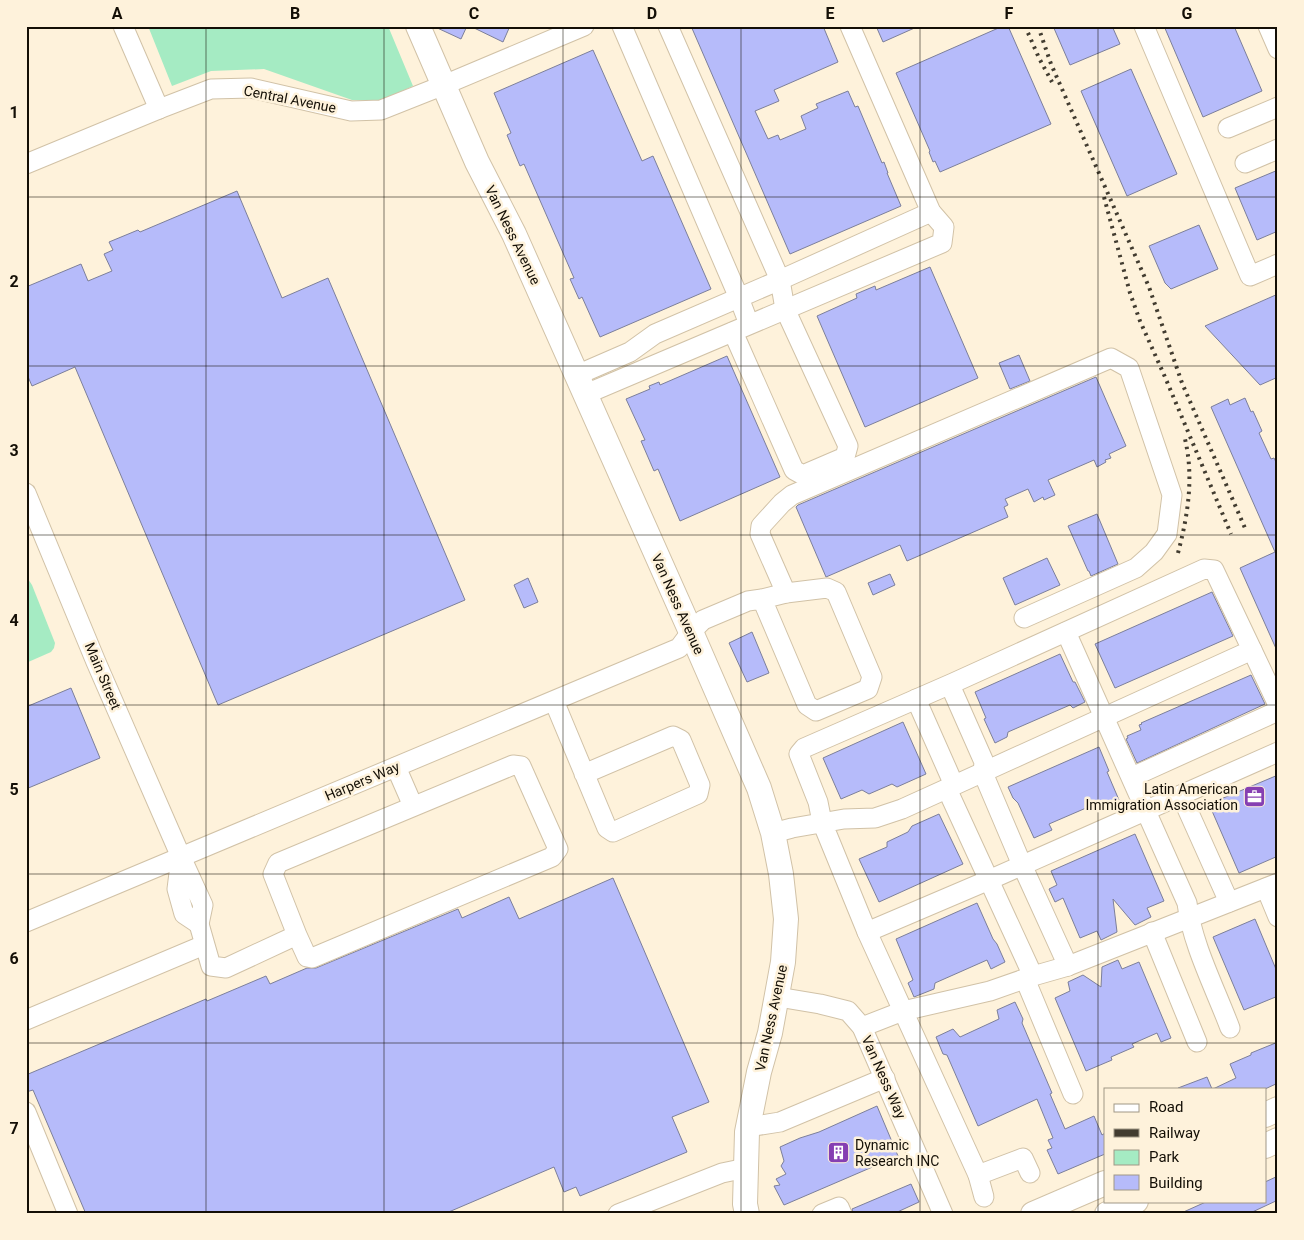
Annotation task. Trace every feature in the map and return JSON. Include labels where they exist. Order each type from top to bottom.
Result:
[{"type":"main road","name":"Van Ness Avenue","points":[[418,26],[477,162],[514,234],[691,632],[759,788],[773,833],[781,874],[786,919],[778,998],[759,1072],[747,1132],[745,1204],[747,1214]]},
{"type":"main road","points":[[1266,1114],[1278,1109]]},
{"type":"main road","points":[[1266,1146],[1278,1140]]},
{"type":"main road","points":[[1033,1214],[1104,1183]]},
{"type":"main road","points":[[1107,1214],[1134,1202]]},
{"type":"street","points":[[124,26],[159,109]]},
{"type":"street","name":"Central Avenue","points":[[26,164],[211,89],[251,88],[351,111],[381,110],[444,85],[558,30],[584,26]]},
{"type":"street","points":[[622,26],[739,298],[741,328],[794,470],[803,476],[845,456],[848,446],[785,309],[780,280],[668,26]]},
{"type":"street","points":[[581,385],[639,372],[942,243],[944,227],[931,212],[850,26]]},
{"type":"street","points":[[1144,26],[1250,276],[1278,264]]},
{"type":"street","points":[[1268,26],[1278,49]]},
{"type":"street","points":[[1228,128],[1278,107]]},
{"type":"street","points":[[1245,163],[1278,149]]},
{"type":"street","points":[[581,385],[655,334],[931,212]]},
{"type":"street","points":[[630,352],[639,372]]},
{"type":"street","points":[[786,593],[760,534],[761,526],[782,502],[792,495],[1111,358],[1129,368],[1172,495],[1167,534],[1154,552],[1136,568],[1024,618]]},
{"type":"street","name":"Main Street","points":[[26,494],[96,662],[181,857]]},
{"type":"street","points":[[984,1197],[978,1175],[867,932],[822,822],[818,802],[799,754],[804,748],[950,685],[1204,569],[1214,570],[1278,705]]},
{"type":"street","name":"Harpers Way","points":[[26,922],[679,648],[703,620],[748,601],[786,593],[827,588],[836,592],[872,677],[868,689],[816,710],[807,705],[762,599]]},
{"type":"street","points":[[1066,632],[1187,903],[1195,938],[1230,1028]]},
{"type":"street","points":[[773,833],[822,822],[875,818],[902,809],[1252,650]]},
{"type":"street","points":[[950,685],[984,762],[982,773],[1068,966]]},
{"type":"street","points":[[916,699],[950,787],[1029,978],[1073,1094]]},
{"type":"street","points":[[554,701],[584,774],[607,828],[613,832],[698,794],[700,784],[681,740],[673,736],[584,774]]},
{"type":"street","points":[[1132,778],[1278,712]]},
{"type":"street","points":[[867,932],[1278,752]]},
{"type":"street","points":[[513,765],[521,766],[558,849],[552,857],[312,958],[307,957],[297,935],[273,874],[278,863],[513,765]]},
{"type":"street","points":[[396,767],[413,806]]},
{"type":"street","points":[[1181,795],[1229,902]]},
{"type":"street","points":[[181,857],[177,889],[184,914],[199,924],[211,966],[226,968],[297,935]]},
{"type":"street","points":[[862,1026],[903,1011],[990,991],[1068,966],[1272,885],[1278,917]]},
{"type":"street","points":[[1152,932],[1198,1042]]},
{"type":"street","points":[[26,1020],[204,945]]},
{"type":"street","name":"Van Ness Way","points":[[778,998],[848,1010],[862,1026],[943,1214]]},
{"type":"street","points":[[748,1127],[780,1122],[884,1078]]},
{"type":"street","points":[[26,1112],[68,1214]]},
{"type":"street","points":[[978,1175],[1023,1158],[1030,1174]]},
{"type":"street","points":[[618,1214],[722,1173],[746,1168]]},
{"type":"street","points":[[822,1214],[839,1207],[842,1214]]},
{"type":"green space","points":[[148,26],[388,26],[413,86],[381,101],[352,100],[264,69],[211,71],[172,86]]},
{"type":"green space","points":[[26,576],[32,585],[55,643],[51,652],[26,663]]},
{"type":"building","points":[[433,26],[467,26],[461,39]]},
{"type":"building","points":[[470,26],[510,26],[503,42]]},
{"type":"building","points":[[691,26],[823,26],[838,62],[774,90],[779,101],[755,111],[768,139],[778,135],[780,140],[806,129],[801,116],[818,108],[816,104],[848,91],[855,107],[858,106],[882,163],[884,162],[901,206],[790,254]]},
{"type":"building","points":[[876,26],[919,26],[883,42]]},
{"type":"building","points":[[1003,26],[1008,26],[1051,124],[940,172],[935,161],[933,162],[896,73]]},
{"type":"building","points":[[1053,26],[1112,26],[1120,44],[1070,65]]},
{"type":"building","points":[[1164,26],[1234,26],[1262,91],[1203,117]]},
{"type":"building","points":[[593,50],[642,161],[653,156],[711,289],[600,337],[582,297],[579,299],[570,279],[574,278],[524,164],[520,166],[507,135],[511,133],[494,93]]},
{"type":"building","points":[[1131,69],[1177,174],[1127,196],[1081,91]]},
{"type":"building","points":[[1278,170],[1278,231],[1257,240],[1235,188]]},
{"type":"building","points":[[237,191],[282,298],[328,278],[465,600],[218,705],[75,367],[32,386],[26,372],[26,287],[81,264],[88,281],[112,271],[104,254],[113,250],[109,242],[138,230],[140,232]]},
{"type":"building","points":[[1199,225],[1218,269],[1171,289],[1165,283],[1149,246]]},
{"type":"building","points":[[930,267],[978,378],[865,427],[817,316],[857,298],[856,294],[875,286],[876,290]]},
{"type":"building","points":[[1278,294],[1278,377],[1260,385],[1205,326]]},
{"type":"building","points":[[1019,355],[1030,381],[1010,389],[999,363]]},
{"type":"building","points":[[727,356],[780,477],[680,521],[658,469],[654,471],[641,441],[645,440],[626,399],[650,389],[649,386],[659,382],[660,385]]},
{"type":"building","points":[[1096,377],[1126,446],[1109,454],[1111,458],[1105,460],[1106,462],[1097,467],[1094,460],[1048,480],[1055,495],[1044,500],[1043,497],[1034,502],[1028,489],[1005,499],[1008,505],[1004,507],[1008,517],[907,561],[900,545],[826,577],[796,507],[798,505]]},
{"type":"building","points":[[1245,398],[1262,431],[1259,433],[1271,459],[1274,458],[1278,466],[1278,653],[1240,568],[1275,552],[1211,407],[1228,399],[1230,405]]},
{"type":"building","points":[[1097,514],[1118,564],[1091,576],[1068,526]]},
{"type":"building","points":[[1047,558],[1060,585],[1015,605],[1003,578]]},
{"type":"building","points":[[890,574],[895,585],[873,595],[868,583]]},
{"type":"building","points":[[528,578],[538,602],[524,608],[514,585]]},
{"type":"building","points":[[1212,592],[1233,636],[1115,688],[1095,644]]},
{"type":"building","points":[[752,632],[769,673],[747,682],[729,643]]},
{"type":"building","points":[[1060,654],[1085,702],[1073,708],[1070,705],[1008,732],[1007,737],[995,743],[975,692]]},
{"type":"building","points":[[1251,675],[1265,704],[1137,763],[1126,739],[1128,738],[1127,736],[1141,730],[1139,725],[1141,723]]},
{"type":"building","points":[[71,688],[100,758],[26,789],[26,707]]},
{"type":"building","points":[[903,722],[926,774],[897,787],[892,784],[869,794],[862,790],[841,799],[823,758]]},
{"type":"building","points":[[1099,747],[1119,800],[1095,810],[1093,805],[1049,824],[1052,830],[1034,838],[1018,803],[1013,798],[1008,787]]},
{"type":"building","points":[[1278,775],[1278,856],[1239,873],[1209,804]]},
{"type":"building","points":[[939,814],[963,864],[879,902],[859,859],[887,847],[887,842],[908,832],[912,826]]},
{"type":"building","points":[[1135,834],[1164,901],[1147,908],[1151,917],[1135,925],[1113,899],[1117,932],[1101,940],[1097,931],[1080,938],[1063,898],[1055,902],[1049,889],[1057,885],[1051,871]]},
{"type":"building","points":[[613,878],[709,1102],[672,1117],[687,1152],[580,1196],[576,1187],[564,1192],[554,1167],[444,1214],[86,1214],[33,1090],[26,1092],[26,1075],[206,999],[207,1001],[266,976],[270,984],[307,968],[316,968],[458,909],[462,918],[509,897],[519,919]]},
{"type":"building","points":[[977,903],[1005,962],[991,969],[987,960],[935,983],[934,989],[914,997],[908,983],[913,980],[896,939]]},
{"type":"building","points":[[1255,919],[1278,974],[1278,996],[1244,1010],[1213,937]]},
{"type":"building","points":[[1118,960],[1122,969],[1139,962],[1171,1038],[1161,1042],[1157,1033],[1132,1044],[1134,1047],[1111,1057],[1112,1060],[1086,1071],[1055,998],[1070,991],[1068,982],[1083,975],[1101,987],[1102,967]]},
{"type":"building","points":[[1015,1002],[1065,1129],[1094,1116],[1102,1135],[1104,1134],[1104,1154],[1058,1174],[1047,1150],[1052,1148],[1048,1140],[1053,1138],[1037,1099],[978,1126],[947,1055],[943,1054],[936,1037],[953,1029],[960,1037],[999,1019],[997,1010]]},
{"type":"building","points":[[1278,1042],[1278,1083],[1266,1089],[1215,1088],[1236,1078],[1230,1064],[1251,1055],[1251,1053]]},
{"type":"building","points":[[1207,1077],[1212,1088],[1178,1088]]},
{"type":"building","name":"Dynamic Research INC","points":[[877,1106],[898,1156],[784,1205],[774,1186],[780,1185],[776,1179],[786,1174],[781,1166],[784,1161],[780,1147]]},
{"type":"building","points":[[1278,1176],[1278,1200],[1248,1214],[1179,1214],[1206,1202],[1266,1202],[1266,1182]]},
{"type":"building","points":[[911,1184],[919,1202],[893,1214],[853,1214],[852,1209]]},
{"type":"railway","points":[[1025,26],[1052,82]]},
{"type":"railway","points":[[1038,26],[1051,64],[1149,287],[1182,383],[1245,528]]},
{"type":"railway","points":[[1104,197],[1130,293],[1140,321],[1231,534]]},
{"type":"railway","points":[[1178,553],[1189,496],[1188,453],[1185,439]]},
{"type":"place","name":"Latin American Immigration Association","points":[[1254,797]]},
{"type":"place","name":"Dynamic Research INC","points":[[839,1153]]}]
